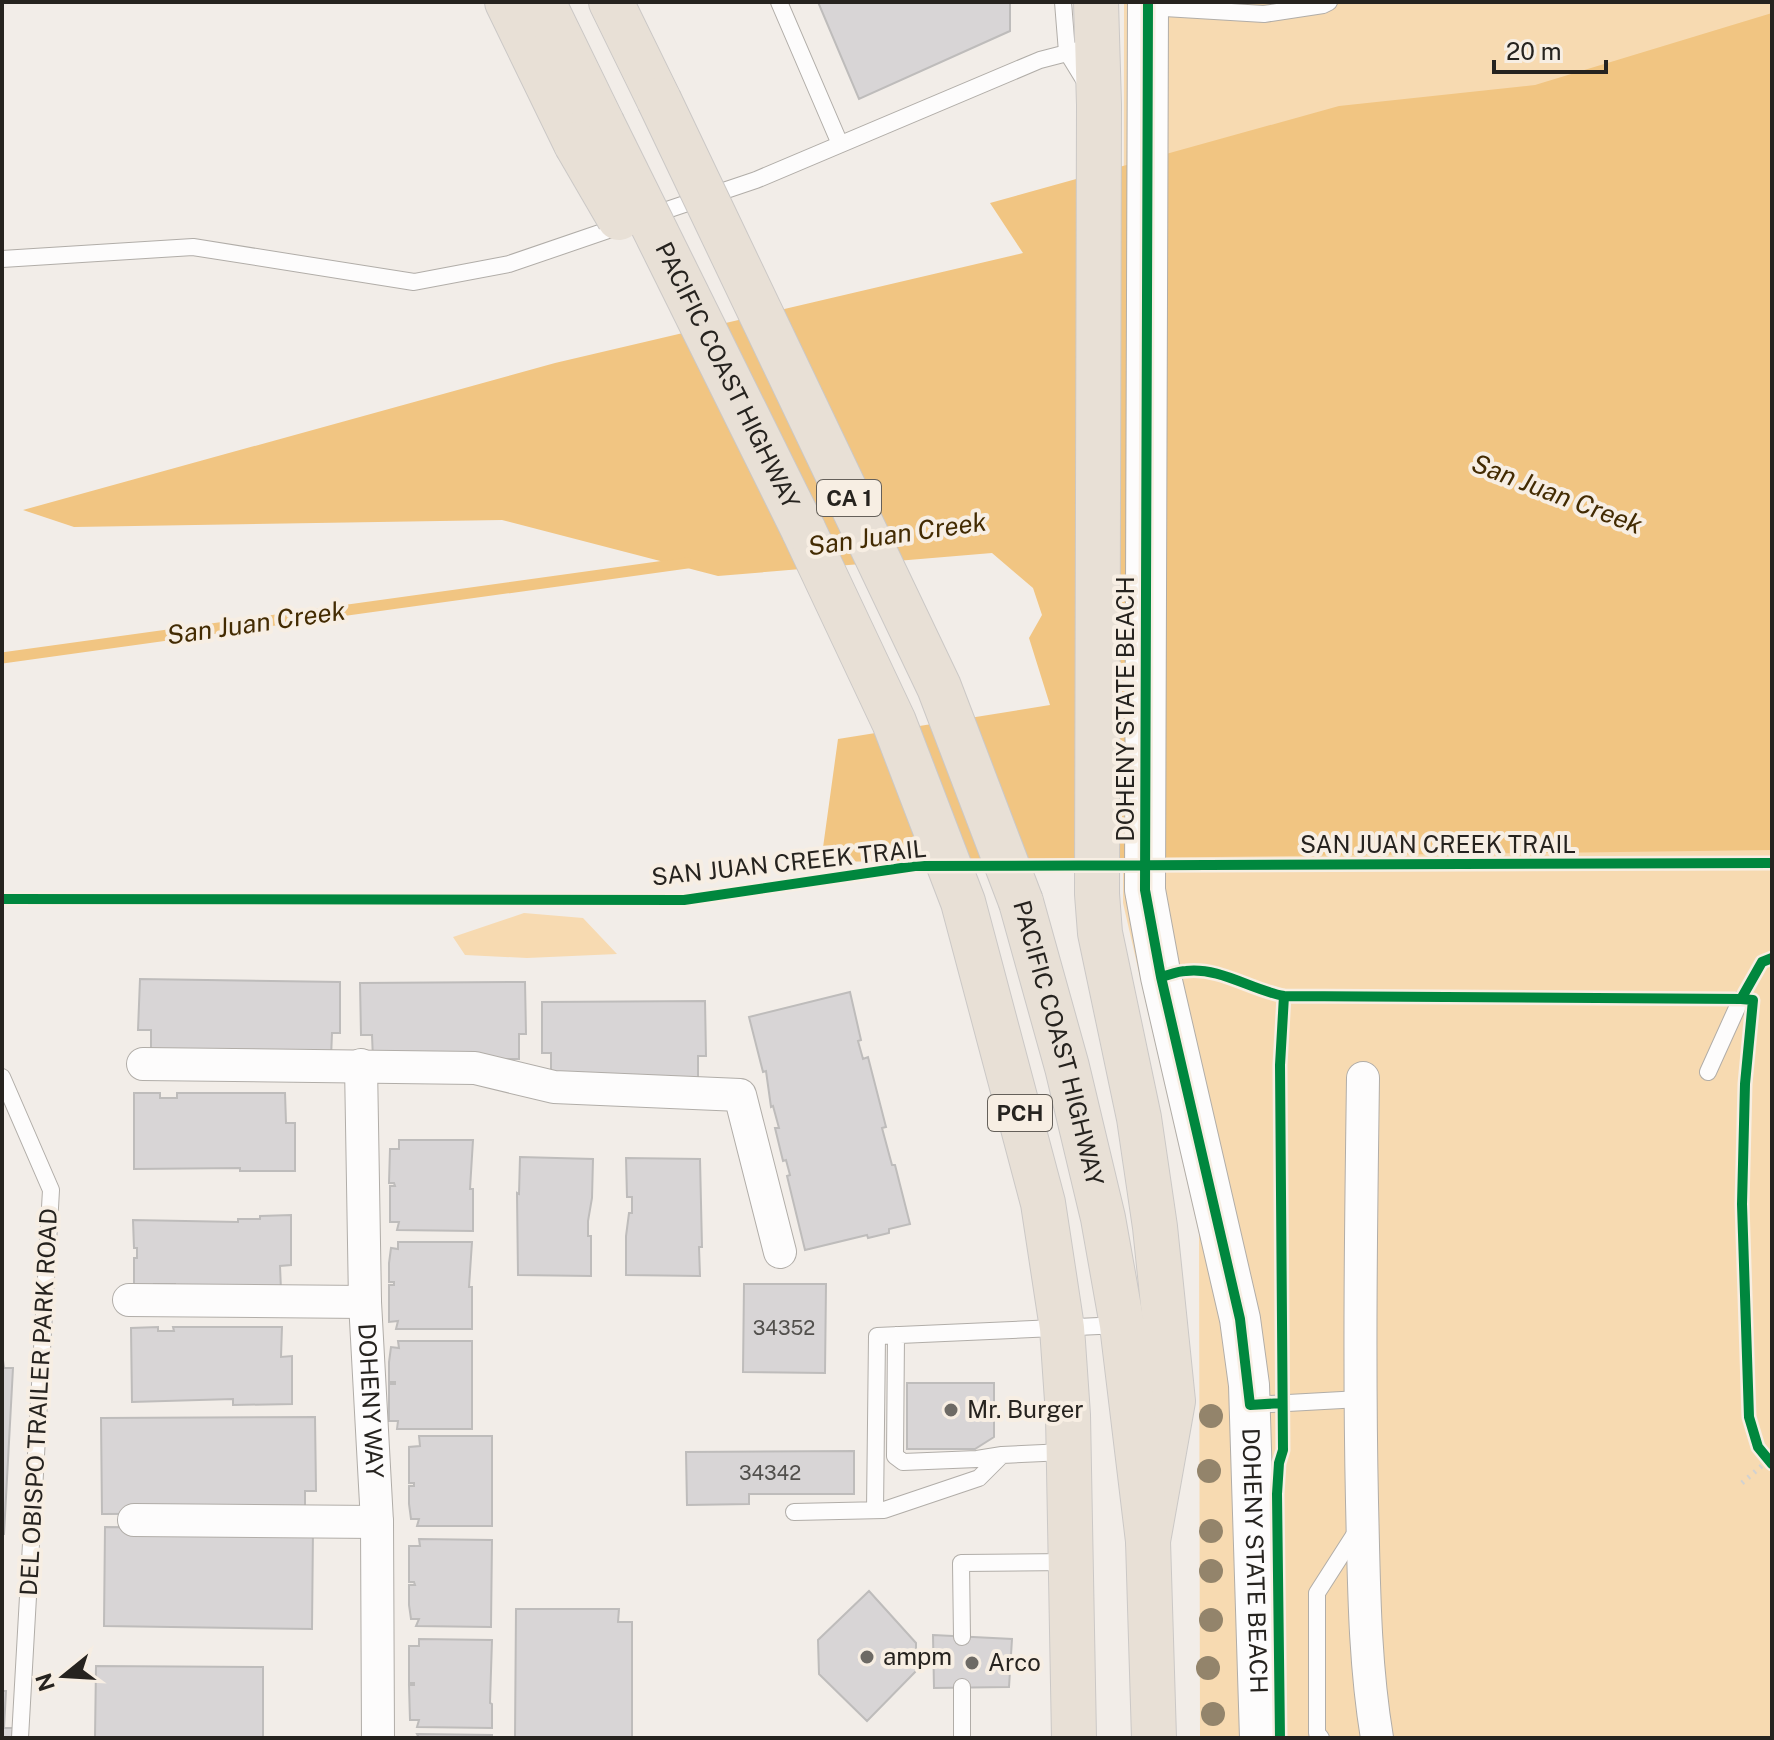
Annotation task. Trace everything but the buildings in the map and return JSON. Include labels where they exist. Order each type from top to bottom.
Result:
[{"type":"highway","points":[[507,2],[589,134]]},
{"type":"highway","points":[[543,2],[589,134]]},
{"type":"highway","name":"PACIFIC COAST HIGHWAY","points":[[611,2],[939,687],[1021,902],[1103,1218],[1122,1325],[1148,1541],[1154,1738]]},
{"type":"highway","points":[[1096,2],[1081,49],[1099,105],[1097,894],[1100,933],[1139,1118],[1155,1227],[1173,1401],[1148,1541]]},
{"type":"highway","name":"PACIFIC COAST HIGHWAY","points":[[589,134],[803,529],[894,722],[963,902],[1043,1203],[1062,1328],[1069,1452],[1074,1738]]},
{"type":"street","name":"DOHENY STATE BEACH","points":[[1148,4],[1145,890],[1161,977],[1240,1319],[1250,1405],[1260,1738]]},
{"type":"street","points":[[143,1064],[475,1068],[554,1087],[740,1095],[780,1252]]},
{"type":"street","name":"DOHENY WAY","points":[[361,1065],[365,1302],[377,1522],[378,1738]]},
{"type":"street","points":[[1363,1078],[1360,1399],[1369,1692],[1377,1738]]},
{"type":"street","points":[[129,1300],[365,1302]]},
{"type":"street","points":[[134,1520],[377,1522]]},
{"type":"lane","points":[[779,2],[840,144]]},
{"type":"lane","points":[[2,259],[193,247],[414,282],[509,264],[756,180],[1040,60],[1081,49],[1063,2]]},
{"type":"lane","points":[[1148,4],[1264,14],[1329,2]]},
{"type":"lane","points":[[1708,1072],[1741,999]]},
{"type":"lane","name":"DEL OBISPO TRAILER PARK ROAD","points":[[2,1077],[51,1190],[20,1738]]},
{"type":"lane","points":[[875,1510],[877,1336],[1122,1325]]},
{"type":"lane","points":[[896,1335],[895,1456],[903,1462],[1069,1452]]},
{"type":"lane","points":[[1250,1405],[1360,1399]]},
{"type":"lane","points":[[794,1512],[884,1510],[979,1478],[1002,1455]]},
{"type":"lane","points":[[1321,1738],[1317,1733],[1317,1593],[1363,1521]]},
{"type":"lane","points":[[962,1637],[961,1563],[1072,1562]]},
{"type":"lane","points":[[962,1687],[962,1738]]},
{"type":"path","points":[[1742,1483],[1769,1458]]},
{"type":"shaded area","points":[[1124,2],[1772,2],[1772,1738],[1200,1738],[1199,1233],[1123,903]]},
{"type":"shaded area","points":[[524,913],[583,918],[617,954],[527,958],[465,955],[453,937]]},
{"type":"water","points":[[1772,13],[1772,850],[821,862],[838,739],[1050,705],[1029,638],[1042,615],[1033,588],[992,553],[718,576],[502,520],[74,527],[23,510],[555,363],[1023,253],[990,203],[1339,106],[1535,85]]},
{"type":"waterway","name":"San Juan Creek","points":[[2,658],[687,563]]},
{"type":"cycle path","points":[[1148,2],[1145,890],[1161,977],[1240,1319],[1250,1405],[1282,1403]]},
{"type":"cycle path","name":"SAN JUAN CREEK TRAIL","points":[[2,899],[684,900],[915,866],[1772,863]]},
{"type":"cycle path","points":[[1161,977],[1183,971],[1211,972],[1284,996],[1741,999],[1762,962],[1772,958]]},
{"type":"cycle path","points":[[1280,1738],[1277,1494],[1283,1450],[1280,1065],[1284,996]]},
{"type":"cycle path","points":[[1741,999],[1753,1000],[1745,1084],[1742,1204],[1749,1417],[1758,1447],[1772,1464]]},
{"type":"place","name":"Mr. Burger","points":[[951,1410]]},
{"type":"place","name":"ampm","points":[[867,1657]]},
{"type":"place","name":"Arco","points":[[972,1663]]}]
